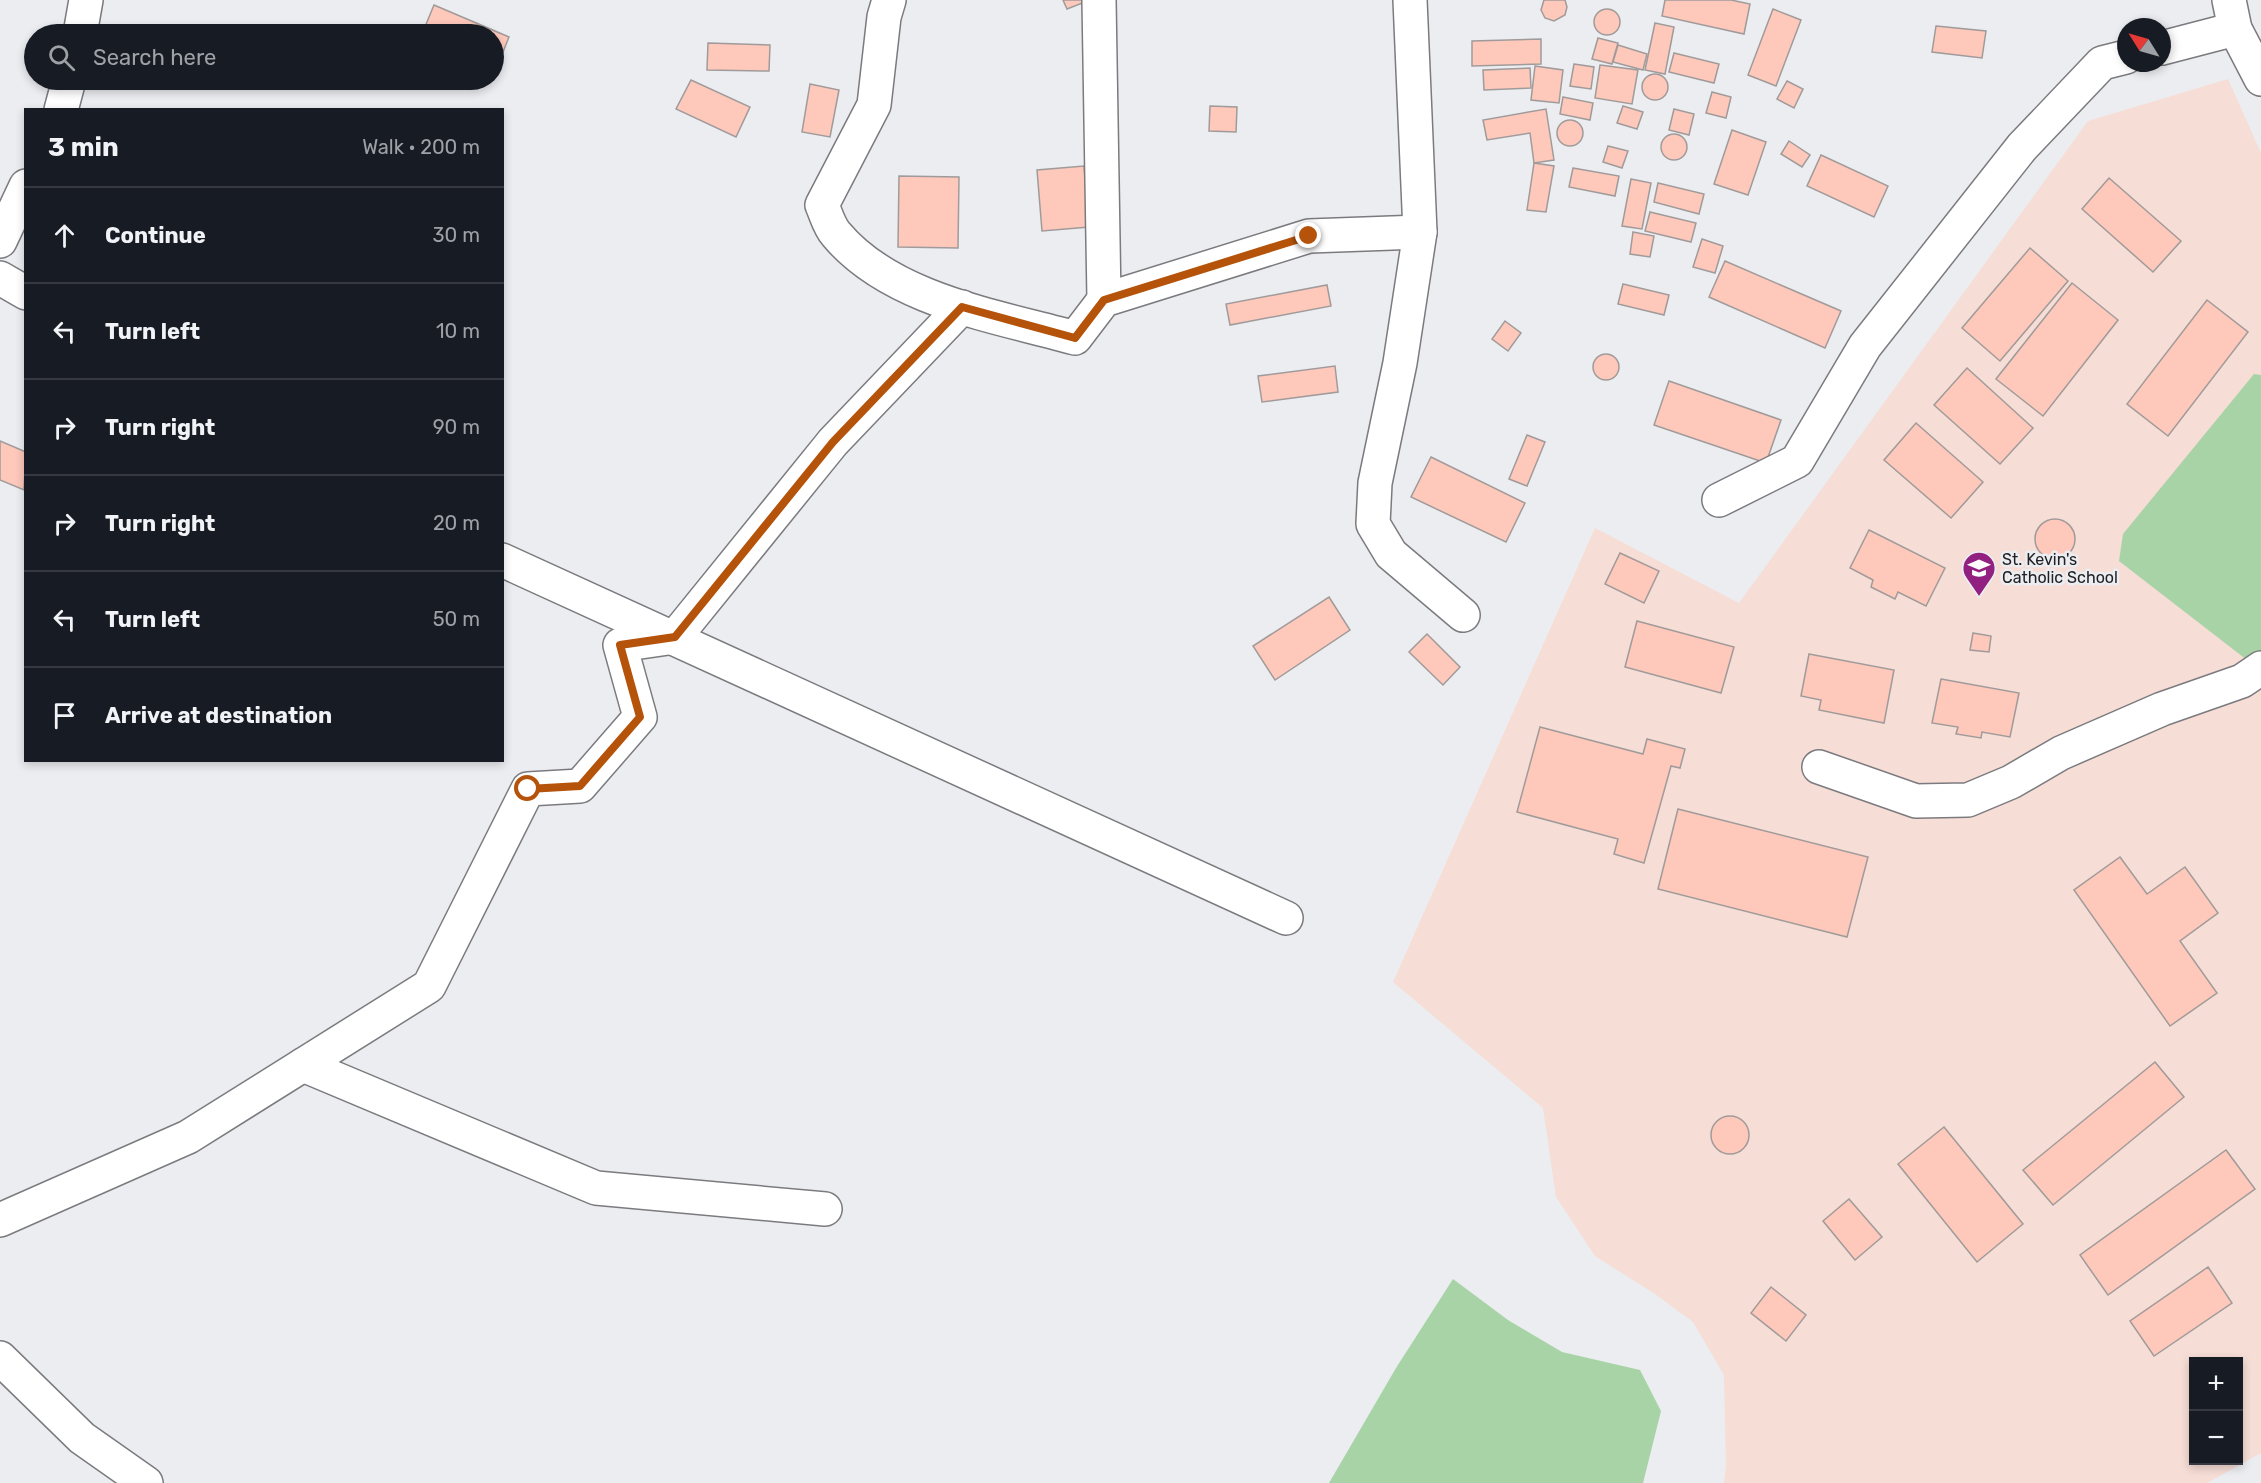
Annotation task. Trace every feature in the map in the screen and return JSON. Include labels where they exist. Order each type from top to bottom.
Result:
[{"type":"street","points":[[82,24],[86,0]]},
{"type":"street","points":[[889,0],[884,16],[873,105],[822,205],[834,232],[871,268],[936,298],[1075,338],[1104,300],[1309,236],[1420,232]]},
{"type":"street","points":[[1099,0],[1104,300]]},
{"type":"street","points":[[1410,0],[1420,232],[1400,363],[1376,483],[1373,524],[1391,554],[1464,615]]},
{"type":"street","points":[[2171,44],[2232,14],[2261,79]]},
{"type":"street","points":[[1719,500],[1797,461],[1865,346],[2022,147],[2102,63],[2117,59]]},
{"type":"street","points":[[62,108],[66,90]]},
{"type":"street","points":[[0,241],[24,190]]},
{"type":"street","points":[[0,278],[24,292]]},
{"type":"street","points":[[0,1220],[188,1137],[429,986],[528,789],[580,786],[640,717],[620,645],[675,637],[833,442],[962,307]]},
{"type":"street","points":[[504,561],[675,637],[1286,918]]},
{"type":"street","points":[[1819,767],[1916,801],[1968,800],[2011,782],[2061,753],[2162,710],[2242,681],[2261,668]]},
{"type":"street","points":[[303,1065],[596,1188],[825,1209]]},
{"type":"street","points":[[0,1358],[82,1438],[146,1483]]},
{"type":"shaded area","points":[[2228,79],[2261,153],[2261,1453],[2243,1463],[2243,1357],[2189,1357],[2189,1465],[2239,1465],[2207,1483],[1724,1483],[1726,1466],[1724,1375],[1693,1322],[1655,1294],[1595,1256],[1556,1197],[1543,1108],[1393,982],[1595,528],[1739,603],[2088,121]]},
{"type":"green space","points":[[2254,374],[2261,375],[2261,654],[2247,660],[2119,561],[2123,534]]},
{"type":"green space","points":[[1453,1279],[1508,1320],[1562,1352],[1640,1370],[1661,1411],[1643,1483],[1329,1483],[1396,1368]]},
{"type":"building","points":[[1063,0],[1090,0],[1067,9]]},
{"type":"building","points":[[1544,0],[1565,0],[1567,7],[1565,15],[1554,21],[1545,18],[1541,10]]},
{"type":"building","points":[[1665,0],[1731,0],[1750,4],[1744,34],[1662,16]]},
{"type":"building","points":[[434,5],[479,24],[426,24]]},
{"type":"building","points":[[1607,9],[1616,13],[1620,22],[1616,31],[1607,35],[1598,31],[1594,22],[1598,13]]},
{"type":"building","points":[[1773,9],[1801,20],[1776,86],[1748,75]]},
{"type":"building","points":[[1655,23],[1674,27],[1665,74],[1645,70]]},
{"type":"building","points":[[1936,26],[1986,31],[1982,58],[1932,52]]},
{"type":"building","points":[[504,35],[509,37],[504,50]]},
{"type":"building","points":[[1598,38],[1618,43],[1612,64],[1592,59]]},
{"type":"building","points":[[1541,39],[1541,64],[1472,66],[1472,41]]},
{"type":"building","points":[[708,43],[770,45],[769,71],[707,70]]},
{"type":"building","points":[[1618,45],[1647,54],[1643,70],[1613,62]]},
{"type":"building","points":[[1674,53],[1719,64],[1714,83],[1669,72]]},
{"type":"building","points":[[1574,64],[1594,67],[1591,89],[1570,86]]},
{"type":"building","points":[[1600,65],[1638,70],[1632,104],[1595,98]]},
{"type":"building","points":[[1535,66],[1563,70],[1559,103],[1531,100]]},
{"type":"building","points":[[1530,68],[1531,88],[1484,90],[1483,70]]},
{"type":"building","points":[[1655,74],[1664,78],[1668,87],[1664,96],[1655,100],[1646,96],[1642,87],[1646,78]]},
{"type":"building","points":[[691,80],[750,107],[736,137],[676,109]]},
{"type":"building","points":[[1787,81],[1803,89],[1794,108],[1777,99]]},
{"type":"building","points":[[810,84],[839,90],[830,137],[802,132]]},
{"type":"building","points":[[1712,92],[1731,97],[1726,118],[1706,113]]},
{"type":"building","points":[[1563,97],[1593,103],[1590,120],[1560,114]]},
{"type":"building","points":[[1210,106],[1237,107],[1236,132],[1209,131]]},
{"type":"building","points":[[1623,106],[1643,112],[1637,129],[1617,123]]},
{"type":"building","points":[[1546,109],[1554,160],[1534,163],[1530,133],[1487,140],[1483,120]]},
{"type":"building","points":[[1674,109],[1694,114],[1689,135],[1669,130]]},
{"type":"building","points":[[1570,120],[1579,124],[1583,133],[1579,142],[1570,146],[1561,142],[1557,133],[1561,124]]},
{"type":"building","points":[[1732,130],[1766,142],[1748,195],[1714,184]]},
{"type":"building","points":[[1674,134],[1683,138],[1687,147],[1683,156],[1674,160],[1665,156],[1661,147],[1665,138]]},
{"type":"building","points":[[1789,141],[1810,155],[1802,167],[1781,154]]},
{"type":"building","points":[[1608,146],[1628,151],[1622,168],[1603,162]]},
{"type":"building","points":[[1821,155],[1888,186],[1874,217],[1807,186]]},
{"type":"building","points":[[1534,163],[1554,166],[1546,212],[1527,210]]},
{"type":"building","points":[[1084,166],[1089,227],[1042,231],[1037,170]]},
{"type":"building","points":[[1573,168],[1619,176],[1615,196],[1569,187]]},
{"type":"building","points":[[899,176],[959,177],[958,248],[898,247]]},
{"type":"building","points":[[2109,178],[2181,241],[2153,272],[2082,209]]},
{"type":"building","points":[[1631,179],[1651,183],[1642,229],[1622,226]]},
{"type":"building","points":[[1658,183],[1704,194],[1699,214],[1654,202]]},
{"type":"building","points":[[1650,212],[1696,223],[1691,242],[1645,231]]},
{"type":"building","points":[[1633,232],[1654,236],[1650,257],[1630,254]]},
{"type":"building","points":[[1702,239],[1723,246],[1715,273],[1693,267]]},
{"type":"building","points":[[2030,248],[2068,281],[2000,361],[1962,328]]},
{"type":"building","points":[[1725,261],[1841,311],[1825,348],[1709,297]]},
{"type":"building","points":[[2072,283],[2118,320],[2043,416],[1996,379]]},
{"type":"building","points":[[1623,284],[1669,295],[1664,315],[1618,304]]},
{"type":"building","points":[[1327,285],[1331,306],[1230,325],[1226,304]]},
{"type":"building","points":[[2207,300],[2248,332],[2168,436],[2127,404]]},
{"type":"building","points":[[1505,321],[1521,333],[1508,351],[1492,339]]},
{"type":"building","points":[[1606,354],[1615,358],[1619,367],[1615,376],[1606,380],[1597,376],[1593,367],[1597,358]]},
{"type":"building","points":[[1335,366],[1338,392],[1262,402],[1258,376]]},
{"type":"building","points":[[1967,368],[2033,428],[2000,464],[1934,405]]},
{"type":"building","points":[[1669,381],[1781,420],[1766,463],[1654,425]]},
{"type":"building","points":[[1916,423],[1983,482],[1951,518],[1884,460]]},
{"type":"building","points":[[1527,435],[1545,442],[1527,486],[1509,479]]},
{"type":"building","points":[[0,441],[24,451],[24,490],[0,480]]},
{"type":"building","points":[[1431,457],[1525,503],[1506,542],[1411,497]]},
{"type":"building","points":[[2055,519],[2063,520],[2069,525],[2074,531],[2074,547],[2069,553],[2063,558],[2055,559],[2047,558],[2041,553],[2036,547],[2035,539],[2036,531],[2041,525],[2047,520]]},
{"type":"building","points":[[1869,530],[1945,568],[1926,606],[1898,592],[1895,599],[1871,587],[1873,580],[1850,568]]},
{"type":"building","points":[[1620,553],[1659,571],[1644,603],[1605,584]]},
{"type":"building","points":[[1329,597],[1350,630],[1275,680],[1253,646]]},
{"type":"building","points":[[1637,621],[1734,647],[1721,693],[1625,667]]},
{"type":"building","points":[[1973,633],[1991,636],[1989,652],[1970,650]]},
{"type":"building","points":[[1427,634],[1460,667],[1443,685],[1409,652]]},
{"type":"building","points":[[1809,654],[1894,670],[1884,723],[1819,710],[1821,700],[1801,696]]},
{"type":"building","points":[[1941,679],[2019,693],[2010,737],[1982,732],[1981,738],[1956,734],[1958,727],[1932,723]]},
{"type":"building","points":[[1540,727],[1643,754],[1647,739],[1685,749],[1680,768],[1671,766],[1644,863],[1614,854],[1618,839],[1517,812]]},
{"type":"building","points":[[1678,809],[1868,857],[1847,937],[1658,889]]},
{"type":"building","points":[[2120,857],[2147,894],[2185,867],[2218,913],[2180,941],[2217,993],[2170,1026],[2074,890]]},
{"type":"building","points":[[2155,1062],[2184,1097],[2053,1205],[2023,1170]]},
{"type":"building","points":[[1730,1116],[1743,1122],[1749,1135],[1743,1148],[1730,1154],[1717,1148],[1711,1135],[1717,1122]]},
{"type":"building","points":[[1944,1127],[2023,1224],[1977,1262],[1898,1164]]},
{"type":"building","points":[[2226,1150],[2255,1189],[2108,1295],[2080,1255]]},
{"type":"building","points":[[1849,1199],[1882,1237],[1855,1260],[1823,1221]]},
{"type":"building","points":[[2208,1267],[2232,1303],[2154,1356],[2130,1321]]},
{"type":"building","points":[[1771,1287],[1806,1315],[1786,1341],[1751,1313]]},
{"type":"place","name":"St. Kevin's Catholic School","points":[[1979,597]]},
{"type":"route","points":[[528,789],[580,786],[640,717],[620,645],[675,637],[833,442],[962,307],[1075,338],[1104,300],[1309,236]]}]
